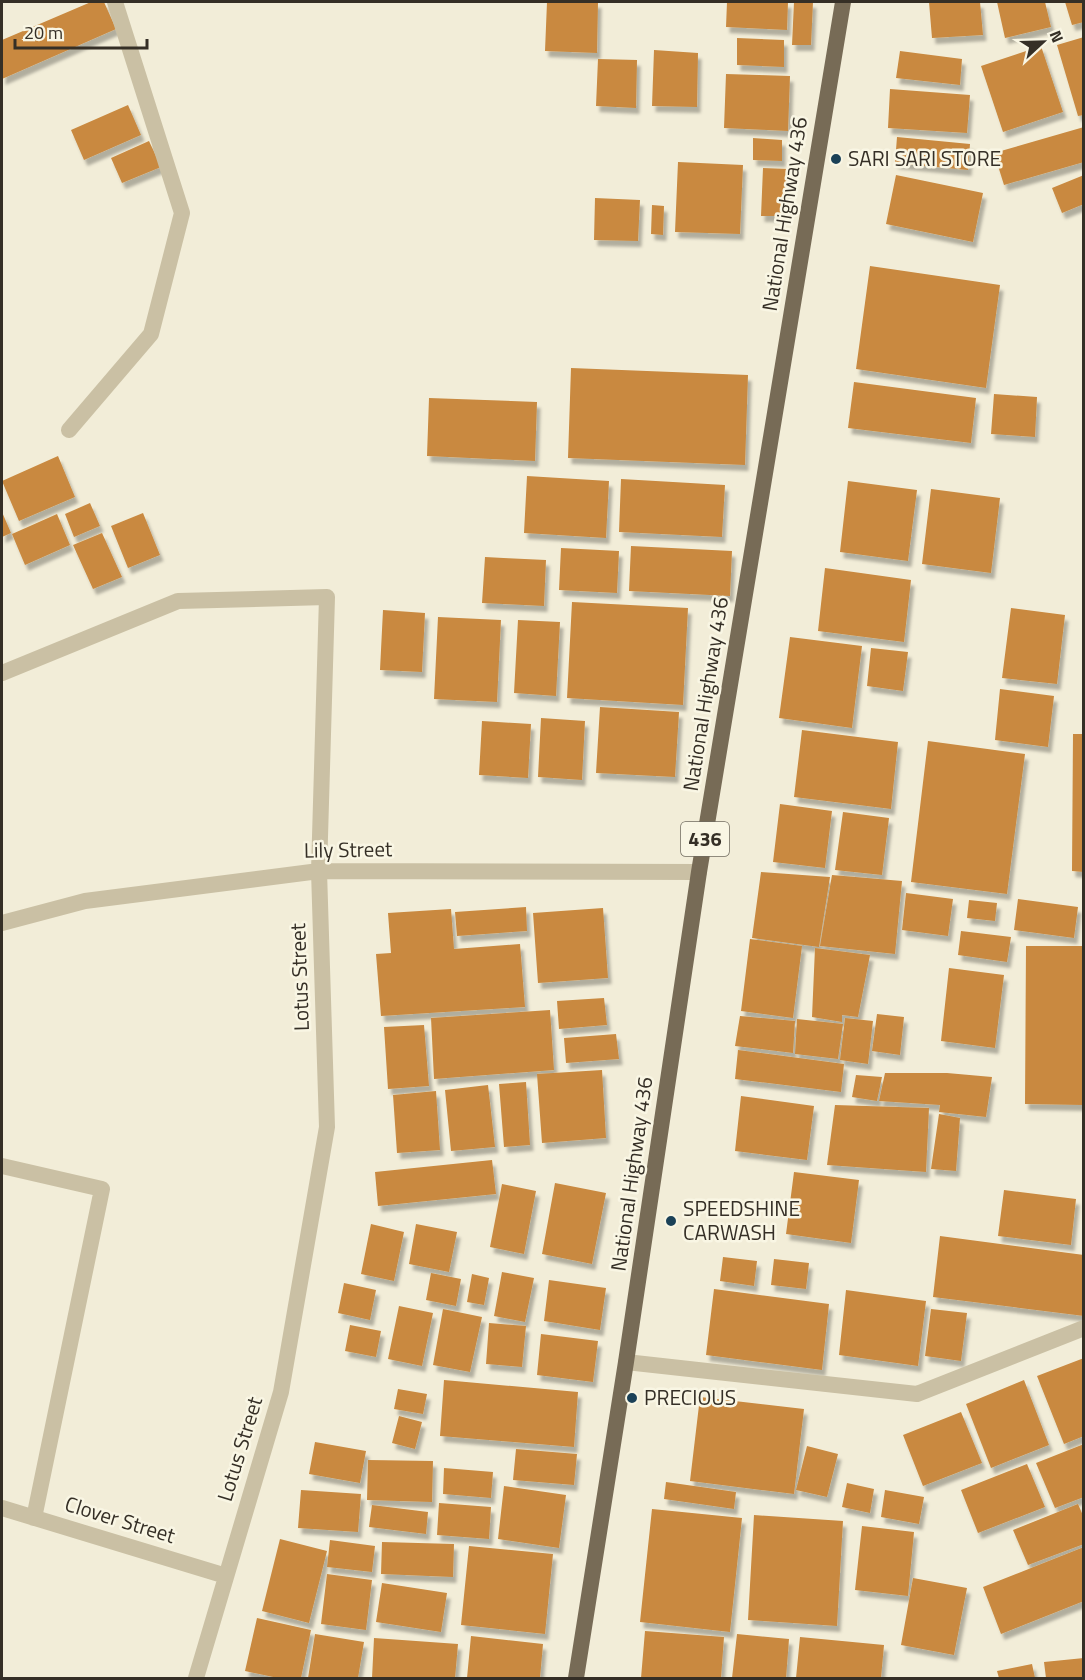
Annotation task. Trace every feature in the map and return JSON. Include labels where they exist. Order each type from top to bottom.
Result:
[{"type":"main road","name":"National Highway 436","points":[[576,1678],[699,872],[843,2]]},
{"type":"street","points":[[69,430],[152,334],[182,213],[115,2]]},
{"type":"street","name":"Lotus Street","points":[[2,673],[178,601],[327,597],[319,870],[327,1127],[281,1392],[196,1678]]},
{"type":"street","name":"Lily Street","points":[[2,923],[85,902],[319,870],[699,872]]},
{"type":"street","points":[[2,1166],[102,1189],[34,1518]]},
{"type":"street","points":[[626,1362],[917,1394],[1083,1328]]},
{"type":"street","name":"Clover Street","points":[[2,1508],[226,1576]]},
{"type":"building","points":[[91,2],[104,2],[116,29],[2,79],[2,40]]},
{"type":"building","points":[[547,2],[598,2],[597,53],[545,51]]},
{"type":"building","points":[[727,2],[788,2],[787,30],[726,27]]},
{"type":"building","points":[[794,2],[813,2],[811,45],[792,45]]},
{"type":"building","points":[[929,2],[980,2],[983,35],[932,38]]},
{"type":"building","points":[[997,2],[1045,2],[1051,27],[1005,38]]},
{"type":"building","points":[[1065,2],[1084,2],[1084,22],[1072,25]]},
{"type":"building","points":[[1084,37],[1084,115],[1078,116],[1057,45]]},
{"type":"building","points":[[737,38],[784,40],[784,67],[737,65]]},
{"type":"building","points":[[1041,46],[1063,112],[1003,132],[981,66]]},
{"type":"building","points":[[654,50],[698,53],[697,107],[652,106]]},
{"type":"building","points":[[900,51],[962,59],[960,85],[896,78]]},
{"type":"building","points":[[598,59],[637,60],[636,108],[596,106]]},
{"type":"building","points":[[726,74],[790,76],[788,131],[724,128]]},
{"type":"building","points":[[890,89],[970,95],[967,133],[888,128]]},
{"type":"building","points":[[128,105],[141,135],[84,160],[71,130]]},
{"type":"building","points":[[1084,127],[1084,162],[1004,185],[994,153]]},
{"type":"building","points":[[897,137],[970,144],[968,170],[895,163]]},
{"type":"building","points":[[753,138],[782,140],[782,161],[753,160]]},
{"type":"building","points":[[149,141],[161,167],[122,183],[111,158]]},
{"type":"building","points":[[678,162],[743,165],[740,234],[675,232]]},
{"type":"building","points":[[763,168],[789,169],[787,216],[761,216]]},
{"type":"building","points":[[896,175],[983,193],[973,242],[886,224]]},
{"type":"building","points":[[1084,175],[1084,204],[1062,213],[1052,188]]},
{"type":"building","points":[[595,198],[640,200],[638,241],[594,240]]},
{"type":"building","points":[[652,205],[664,206],[663,235],[651,234]]},
{"type":"building","points":[[870,266],[1000,285],[986,388],[856,369]]},
{"type":"building","points":[[571,368],[748,375],[745,465],[568,458]]},
{"type":"building","points":[[854,382],[976,398],[971,443],[848,428]]},
{"type":"building","points":[[994,394],[1037,397],[1035,437],[991,434]]},
{"type":"building","points":[[429,398],[537,402],[535,461],[427,456]]},
{"type":"building","points":[[58,456],[75,497],[19,521],[2,481]]},
{"type":"building","points":[[527,476],[609,481],[606,538],[524,533]]},
{"type":"building","points":[[621,479],[725,485],[722,537],[619,532]]},
{"type":"building","points":[[848,481],[917,490],[908,561],[840,552]]},
{"type":"building","points":[[931,489],[1000,498],[991,573],[922,564]]},
{"type":"building","points":[[90,503],[100,526],[74,537],[65,514]]},
{"type":"building","points":[[2,512],[11,533],[2,537]]},
{"type":"building","points":[[143,513],[160,555],[128,568],[111,526]]},
{"type":"building","points":[[57,514],[70,545],[25,565],[12,534]]},
{"type":"building","points":[[102,533],[122,577],[93,589],[73,545]]},
{"type":"building","points":[[631,546],[732,551],[730,596],[629,591]]},
{"type":"building","points":[[561,548],[619,551],[617,593],[559,590]]},
{"type":"building","points":[[485,557],[546,560],[544,606],[482,603]]},
{"type":"building","points":[[825,568],[911,580],[904,642],[818,631]]},
{"type":"building","points":[[572,602],[688,608],[683,705],[567,698]]},
{"type":"building","points":[[1011,608],[1065,615],[1057,684],[1002,678]]},
{"type":"building","points":[[383,610],[425,613],[422,672],[380,670]]},
{"type":"building","points":[[438,617],[501,620],[497,702],[434,699]]},
{"type":"building","points":[[518,620],[560,622],[556,696],[514,693]]},
{"type":"building","points":[[790,637],[862,646],[852,728],[779,718]]},
{"type":"building","points":[[871,648],[908,652],[903,691],[867,686]]},
{"type":"building","points":[[1000,689],[1054,696],[1048,747],[995,740]]},
{"type":"building","points":[[600,707],[679,712],[675,777],[596,773]]},
{"type":"building","points":[[541,718],[585,721],[582,780],[538,777]]},
{"type":"building","points":[[482,721],[531,724],[528,778],[479,775]]},
{"type":"building","points":[[802,730],[898,742],[891,809],[794,797]]},
{"type":"building","points":[[1073,734],[1084,734],[1084,872],[1072,871]]},
{"type":"building","points":[[928,741],[1025,754],[1007,894],[911,882]]},
{"type":"building","points":[[780,804],[832,811],[825,868],[773,862]]},
{"type":"building","points":[[843,812],[889,818],[882,875],[835,870]]},
{"type":"building","points":[[761,872],[830,877],[819,947],[752,938]]},
{"type":"building","points":[[832,875],[902,881],[895,954],[820,946]]},
{"type":"building","points":[[906,893],[953,899],[948,936],[902,930]]},
{"type":"building","points":[[1018,899],[1078,907],[1074,938],[1014,930]]},
{"type":"building","points":[[969,900],[997,903],[995,921],[967,918]]},
{"type":"building","points":[[526,907],[527,931],[457,936],[455,912]]},
{"type":"building","points":[[603,908],[608,978],[538,983],[533,913]]},
{"type":"building","points":[[451,909],[454,949],[520,944],[525,1007],[381,1016],[376,954],[391,953],[388,913]]},
{"type":"building","points":[[961,931],[1011,937],[1007,962],[958,955]]},
{"type":"building","points":[[750,939],[802,946],[793,1018],[741,1011]]},
{"type":"building","points":[[1026,946],[1084,946],[1084,1105],[1025,1104]]},
{"type":"building","points":[[815,948],[870,955],[858,1017],[842,1015],[842,1022],[812,1017]]},
{"type":"building","points":[[949,968],[1004,975],[995,1048],[941,1041]]},
{"type":"building","points":[[604,998],[607,1025],[559,1029],[557,1001]]},
{"type":"building","points":[[550,1010],[554,1070],[434,1079],[431,1018]]},
{"type":"building","points":[[877,1014],[904,1017],[900,1055],[872,1051]]},
{"type":"building","points":[[740,1016],[795,1021],[793,1053],[735,1046]]},
{"type":"building","points":[[845,1018],[873,1021],[868,1064],[840,1060]]},
{"type":"building","points":[[797,1019],[843,1024],[838,1059],[795,1054]]},
{"type":"building","points":[[424,1025],[429,1086],[388,1089],[384,1027]]},
{"type":"building","points":[[616,1034],[619,1059],[566,1063],[564,1038]]},
{"type":"building","points":[[738,1050],[844,1064],[841,1092],[735,1079]]},
{"type":"building","points":[[602,1070],[606,1138],[542,1143],[537,1074]]},
{"type":"building","points":[[885,1073],[947,1073],[992,1077],[986,1117],[939,1112],[940,1105],[879,1101]]},
{"type":"building","points":[[856,1075],[882,1077],[877,1101],[852,1097]]},
{"type":"building","points":[[526,1082],[530,1145],[504,1147],[499,1084]]},
{"type":"building","points":[[488,1085],[495,1147],[451,1151],[445,1090]]},
{"type":"building","points":[[436,1091],[440,1150],[397,1153],[393,1095]]},
{"type":"building","points":[[741,1096],[814,1106],[807,1160],[735,1151]]},
{"type":"building","points":[[835,1105],[929,1108],[926,1172],[827,1165]]},
{"type":"building","points":[[939,1114],[960,1118],[956,1171],[931,1169]]},
{"type":"building","points":[[492,1160],[496,1194],[378,1206],[375,1172]]},
{"type":"building","points":[[794,1172],[859,1180],[851,1243],[786,1234]]},
{"type":"building","points":[[555,1183],[606,1193],[592,1264],[542,1254]]},
{"type":"building","points":[[502,1184],[536,1191],[524,1254],[490,1247]]},
{"type":"building","points":[[1004,1190],[1076,1199],[1071,1245],[998,1236]]},
{"type":"building","points":[[371,1224],[404,1232],[394,1281],[361,1274]]},
{"type":"building","points":[[416,1224],[457,1232],[449,1272],[409,1264]]},
{"type":"building","points":[[940,1236],[1084,1255],[1084,1316],[933,1297]]},
{"type":"building","points":[[723,1257],[757,1261],[754,1286],[720,1281]]},
{"type":"building","points":[[774,1259],[809,1263],[806,1289],[771,1285]]},
{"type":"building","points":[[502,1272],[534,1278],[525,1322],[494,1316]]},
{"type":"building","points":[[431,1273],[461,1279],[456,1306],[426,1300]]},
{"type":"building","points":[[472,1274],[489,1278],[484,1305],[467,1302]]},
{"type":"building","points":[[549,1280],[606,1288],[600,1330],[544,1321]]},
{"type":"building","points":[[344,1283],[376,1290],[370,1320],[338,1313]]},
{"type":"building","points":[[714,1289],[829,1304],[822,1370],[706,1355]]},
{"type":"building","points":[[846,1290],[926,1301],[918,1366],[839,1355]]},
{"type":"building","points":[[399,1306],[433,1313],[422,1366],[388,1359]]},
{"type":"building","points":[[443,1309],[482,1317],[470,1372],[433,1365]]},
{"type":"building","points":[[931,1309],[967,1313],[961,1361],[925,1356]]},
{"type":"building","points":[[489,1323],[526,1326],[522,1367],[486,1364]]},
{"type":"building","points":[[350,1325],[381,1331],[376,1357],[345,1351]]},
{"type":"building","points":[[541,1334],[598,1341],[593,1382],[537,1375]]},
{"type":"building","points":[[1084,1358],[1084,1436],[1064,1444],[1037,1376]]},
{"type":"building","points":[[444,1380],[578,1392],[574,1447],[440,1436]]},
{"type":"building","points":[[1024,1380],[1049,1445],[991,1468],[966,1404]]},
{"type":"building","points":[[398,1389],[427,1394],[423,1414],[394,1409]]},
{"type":"building","points":[[700,1397],[804,1409],[794,1494],[690,1481]]},
{"type":"building","points":[[961,1412],[982,1463],[923,1486],[903,1435]]},
{"type":"building","points":[[399,1416],[422,1422],[415,1449],[392,1443]]},
{"type":"building","points":[[315,1442],[366,1451],[360,1483],[309,1474]]},
{"type":"building","points":[[1084,1444],[1084,1497],[1055,1508],[1036,1463]]},
{"type":"building","points":[[807,1446],[838,1454],[827,1497],[796,1490]]},
{"type":"building","points":[[516,1449],[577,1454],[574,1485],[513,1480]]},
{"type":"building","points":[[368,1460],[433,1461],[432,1502],[367,1500]]},
{"type":"building","points":[[1027,1464],[1045,1507],[978,1533],[961,1490]]},
{"type":"building","points":[[444,1468],[493,1472],[491,1498],[443,1494]]},
{"type":"building","points":[[666,1482],[736,1492],[734,1509],[664,1499]]},
{"type":"building","points":[[847,1483],[874,1489],[870,1513],[842,1507]]},
{"type":"building","points":[[504,1486],[566,1495],[559,1548],[498,1539]]},
{"type":"building","points":[[301,1490],[361,1494],[358,1532],[298,1528]]},
{"type":"building","points":[[885,1490],[924,1497],[919,1524],[881,1517]]},
{"type":"building","points":[[439,1503],[491,1507],[489,1539],[437,1535]]},
{"type":"building","points":[[1078,1504],[1084,1518],[1084,1544],[1028,1565],[1013,1530]]},
{"type":"building","points":[[372,1505],[428,1512],[426,1534],[369,1527]]},
{"type":"building","points":[[652,1509],[742,1518],[730,1632],[640,1622]]},
{"type":"building","points":[[754,1515],[843,1521],[837,1626],[748,1620]]},
{"type":"building","points":[[862,1526],[914,1532],[908,1596],[855,1590]]},
{"type":"building","points":[[280,1539],[327,1551],[309,1623],[262,1611]]},
{"type":"building","points":[[330,1540],[375,1546],[372,1572],[327,1567]]},
{"type":"building","points":[[382,1542],[454,1544],[453,1577],[381,1574]]},
{"type":"building","points":[[469,1546],[553,1554],[545,1634],[461,1625]]},
{"type":"building","points":[[1084,1547],[1084,1601],[1001,1634],[983,1587]]},
{"type":"building","points":[[327,1574],[372,1580],[366,1630],[321,1624]]},
{"type":"building","points":[[913,1578],[967,1588],[954,1655],[901,1645]]},
{"type":"building","points":[[382,1583],[447,1593],[441,1632],[376,1622]]},
{"type":"building","points":[[257,1618],[311,1630],[301,1678],[278,1678],[245,1671]]},
{"type":"building","points":[[645,1631],[724,1637],[721,1678],[641,1678]]},
{"type":"building","points":[[315,1634],[364,1642],[358,1678],[308,1678]]},
{"type":"building","points":[[737,1634],[789,1639],[786,1678],[732,1678]]},
{"type":"building","points":[[471,1636],[543,1644],[540,1678],[467,1678]]},
{"type":"building","points":[[800,1637],[884,1645],[881,1678],[796,1678]]},
{"type":"building","points":[[374,1638],[458,1644],[455,1678],[372,1678]]},
{"type":"building","points":[[1084,1658],[1084,1678],[1046,1678],[1044,1662]]},
{"type":"building","points":[[1032,1664],[1035,1678],[999,1678],[997,1671]]},
{"type":"place","name":"SARI SARI STORE","points":[[836,159]]},
{"type":"place","name":"SPEEDSHINE CARWASH","points":[[671,1221]]},
{"type":"place","name":"PRECIOUS","points":[[632,1398]]}]
